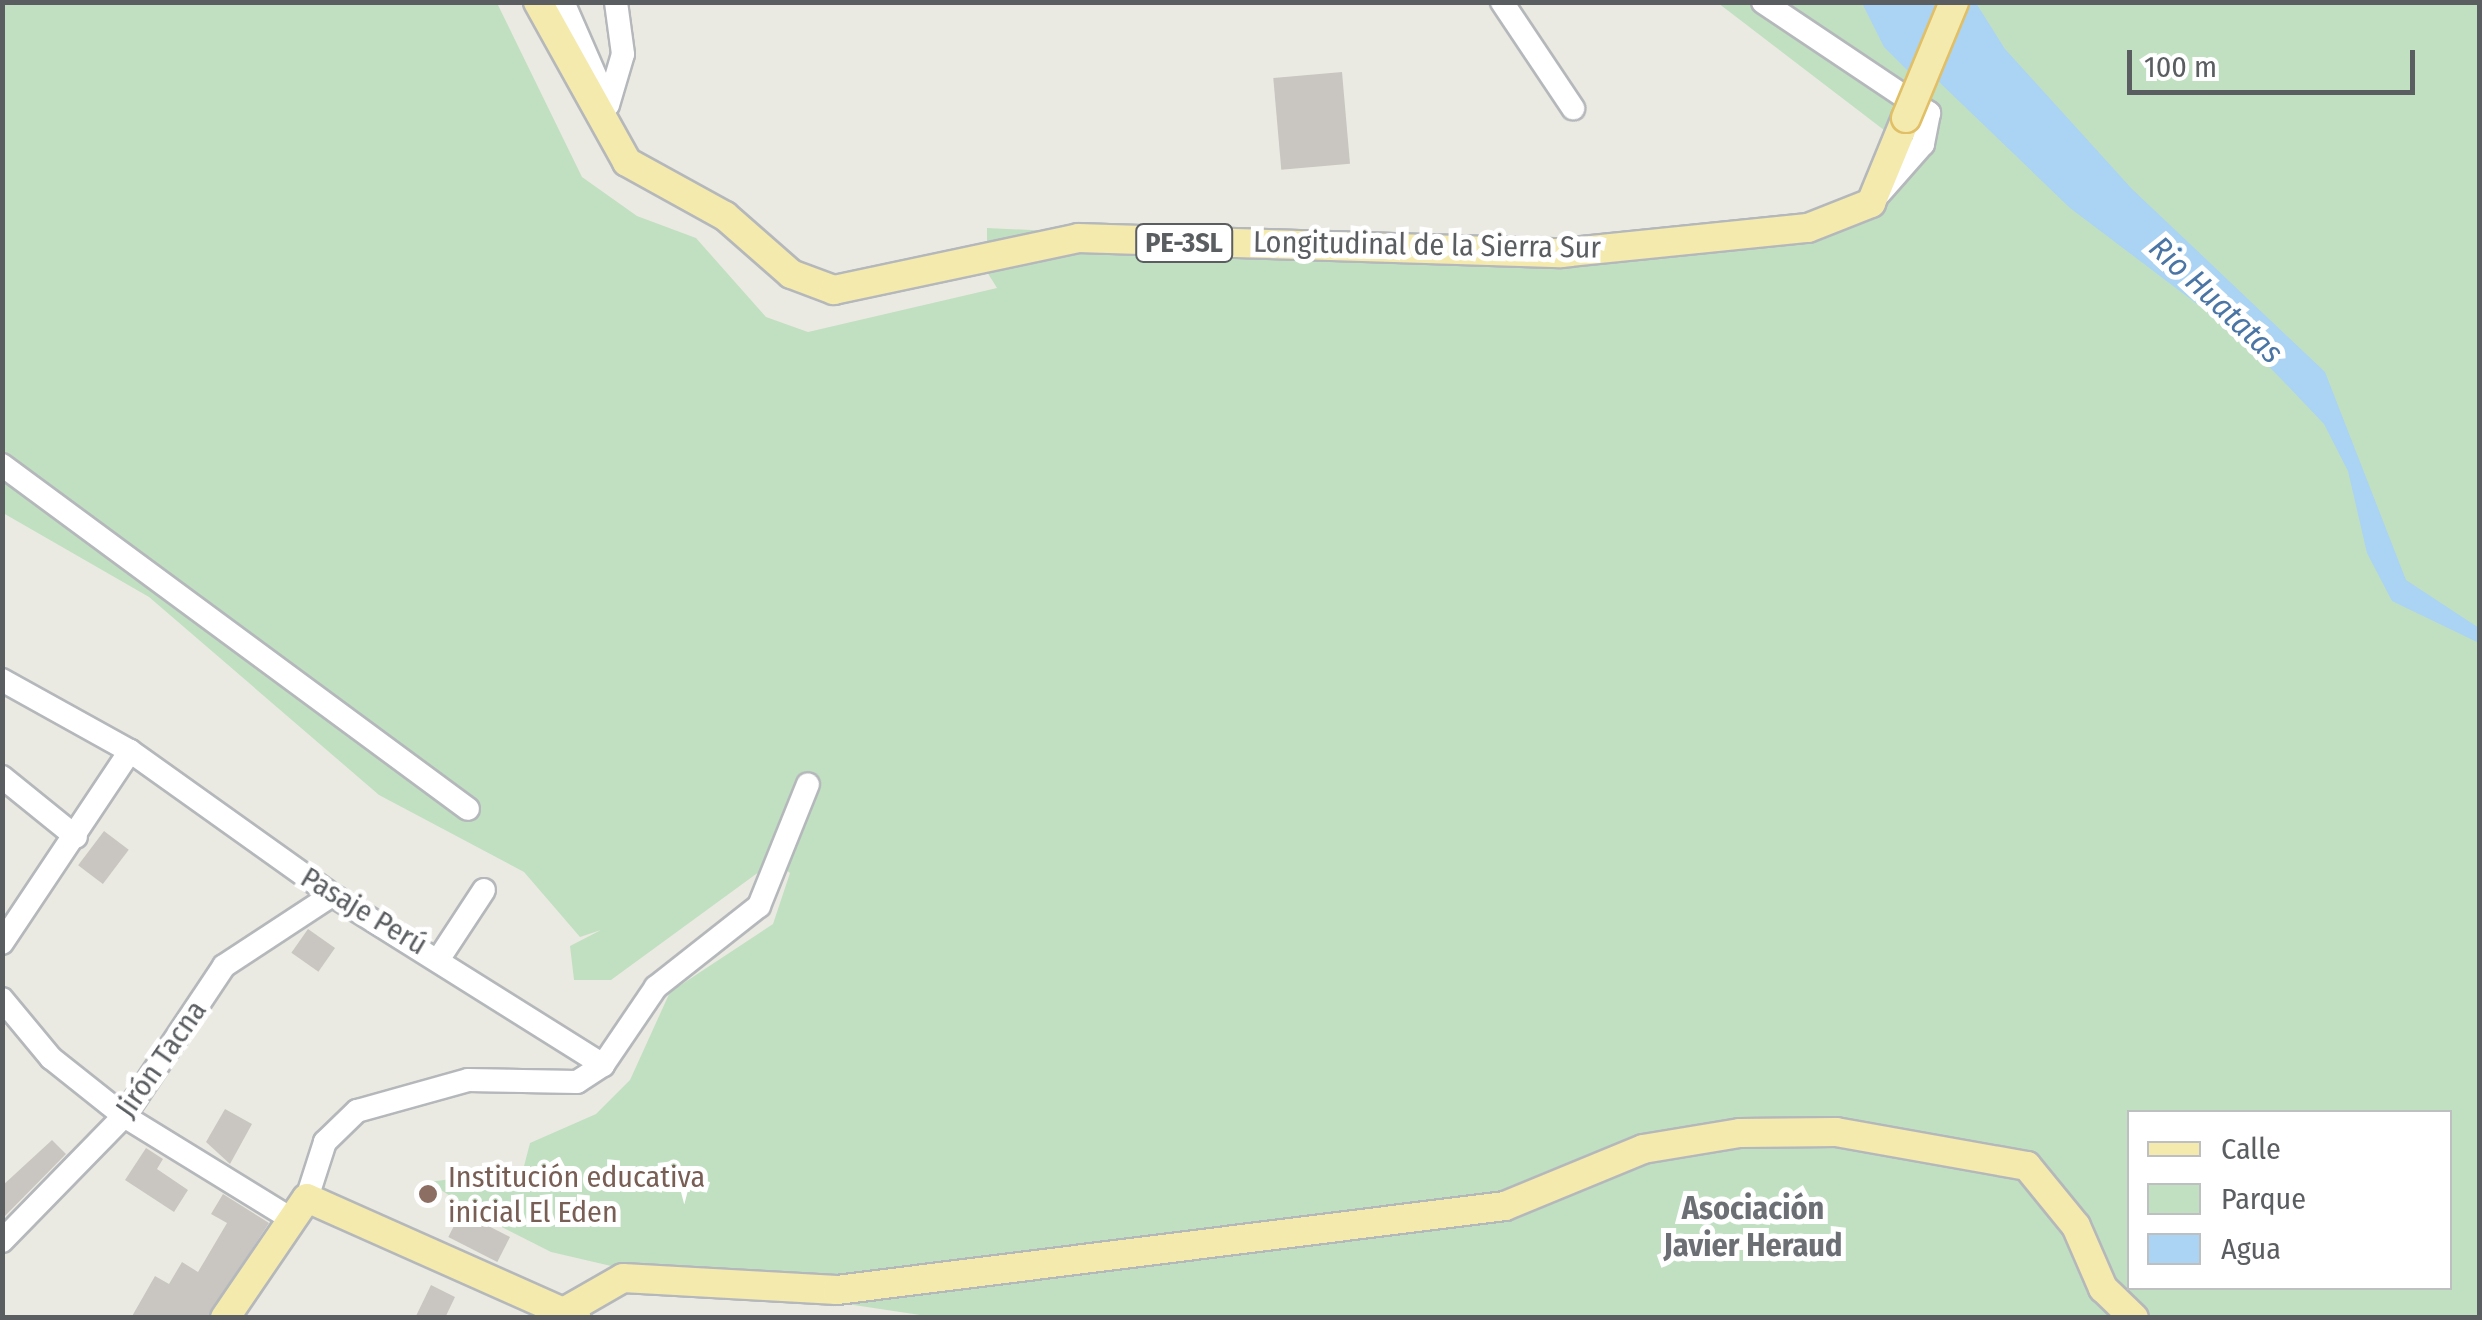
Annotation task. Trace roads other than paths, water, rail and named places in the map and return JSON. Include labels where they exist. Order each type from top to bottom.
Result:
[{"type":"main road","name":"Longitudinal de la Sierra Sur","points":[[538,2],[626,162],[725,216],[791,274],[834,290],[1059,240],[1561,253],[1808,228],[1872,203]]},
{"type":"main road","points":[[1872,203],[1954,2]]},
{"type":"main road","points":[[225,1318],[300,1209],[569,1315],[624,1278],[681,1274],[837,1290],[1505,1206],[1643,1149],[1740,1133],[1836,1132],[2026,1166],[2076,1226],[2103,1288],[2134,1318]]},
{"type":"street","points":[[563,2],[608,105],[623,54],[616,2]]},
{"type":"street","points":[[1502,2],[1573,108]]},
{"type":"street","points":[[1764,2],[1929,113],[1922,144],[1872,203]]},
{"type":"street","points":[[2,466],[468,809]]},
{"type":"street","name":"Pasaje Perú","points":[[2,680],[130,752],[332,895],[440,957],[603,1064]]},
{"type":"street","points":[[2,943],[130,752]]},
{"type":"street","points":[[2,777],[76,837]]},
{"type":"street","points":[[2,1000],[51,1058],[124,1116],[300,1209],[326,1142],[357,1111],[468,1080],[577,1082],[603,1064],[656,988],[766,897],[808,784]]},
{"type":"street","points":[[440,957],[484,890]]},
{"type":"street","name":"Jirón Tacna","points":[[2,1242],[124,1116],[224,966],[332,895]]},
{"type":"water","name":"Rio Huatatas","points":[[1862,3],[1976,3],[2005,49],[2132,189],[2325,372],[2406,580],[2479,628],[2479,643],[2392,601],[2367,553],[2348,471],[2324,424],[2284,382],[2238,335],[2070,208],[1937,80],[1914,77],[1884,47]]},
{"type":"place","name":"Institución educativa inicial El Eden","points":[[428,1194]]},
{"type":"district","name":"Asociación Javier Heraud","points":[[1753,1228]]}]
